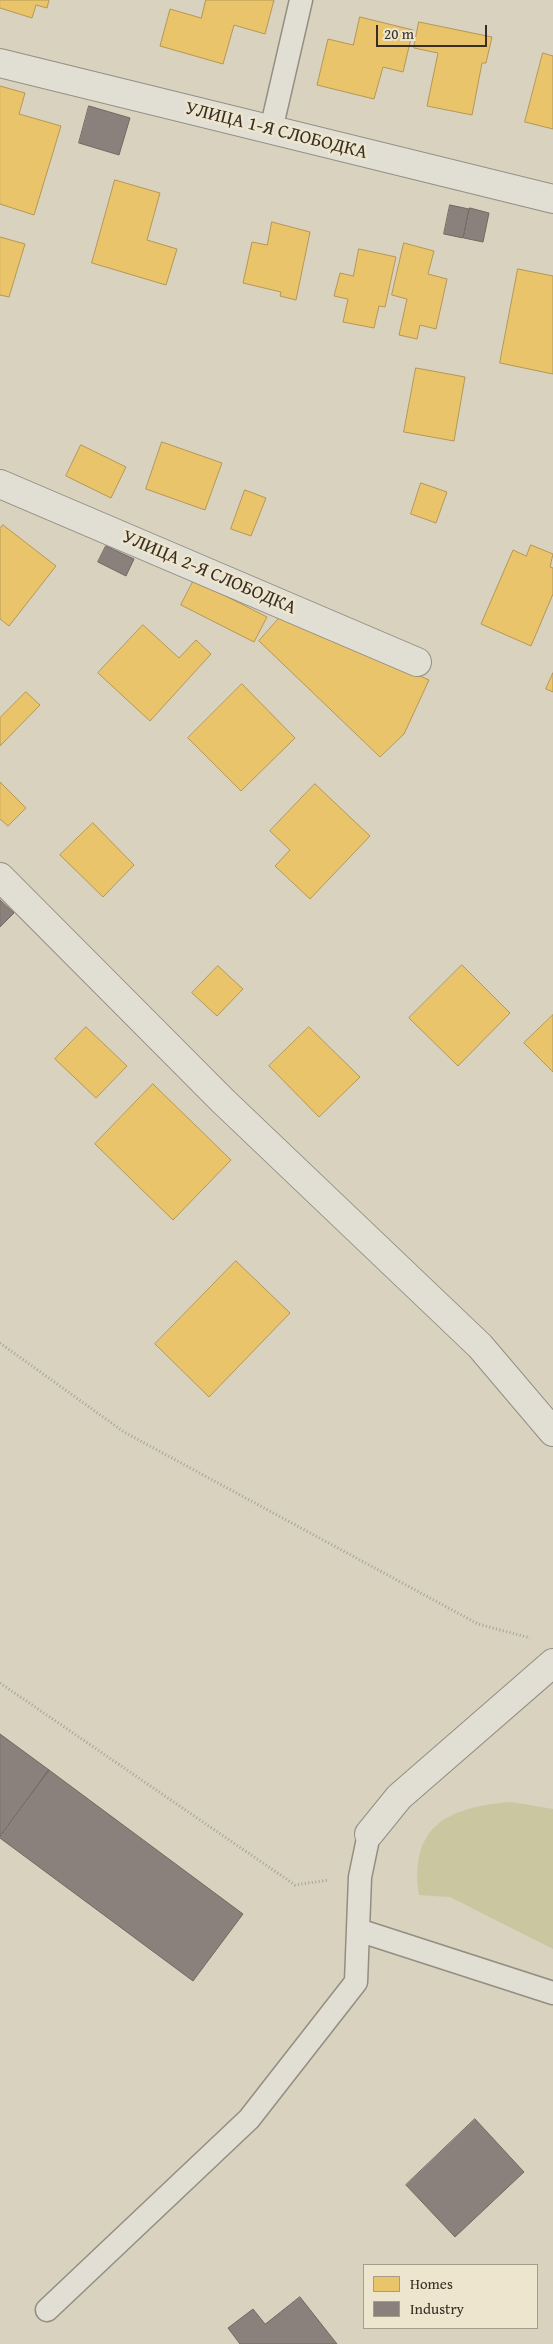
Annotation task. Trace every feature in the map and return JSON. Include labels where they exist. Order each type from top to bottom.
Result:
[{"type":"street","name":"УЛИЦА 1-Я СЛОБОДКА","points":[[0,63],[553,199]]},
{"type":"street","name":"УЛИЦА 2-Я СЛОБОДКА","points":[[0,484],[417,662]]},
{"type":"street","points":[[0,877],[223,1101],[480,1346],[553,1432]]},
{"type":"street","points":[[369,1834],[400,1797],[553,1663]]},
{"type":"lane","points":[[271,130],[301,0]]},
{"type":"lane","points":[[47,2310],[250,2119],[356,1982],[360,1877],[369,1834]]},
{"type":"lane","points":[[358,1930],[553,1993]]},
{"type":"path","points":[[0,1344],[124,1432],[478,1624],[534,1639]]},
{"type":"path","points":[[0,1683],[295,1884],[360,1877]]},
{"type":"shaded area","points":[[511,1802],[553,1809],[553,1949],[450,1897],[419,1895],[418,1871],[420,1852],[427,1836],[438,1824],[452,1815],[469,1809]]},
{"type":"building: Homes","points":[[0,0],[49,0],[47,8],[36,5],[32,18],[0,8]]},
{"type":"building: Homes","points":[[206,0],[274,0],[265,34],[234,25],[223,64],[160,46],[170,9],[201,18]]},
{"type":"building: Homes","points":[[360,17],[413,30],[403,72],[383,67],[374,99],[317,85],[328,39],[353,45]]},
{"type":"building: Homes","points":[[419,22],[492,37],[486,63],[482,63],[472,115],[427,106],[438,53],[414,48]]},
{"type":"building: Homes","points":[[543,53],[553,56],[553,129],[525,122]]},
{"type":"building: Homes","points":[[0,86],[25,93],[19,114],[61,126],[34,215],[0,204]]},
{"type":"building: Homes","points":[[115,180],[160,193],[147,240],[177,249],[166,285],[92,263]]},
{"type":"building: Homes","points":[[272,222],[310,232],[296,300],[280,296],[281,292],[243,283],[252,242],[267,245]]},
{"type":"building: Homes","points":[[0,237],[25,244],[9,297],[0,295]]},
{"type":"building: Homes","points":[[404,243],[434,251],[428,274],[447,279],[436,329],[420,325],[417,339],[399,335],[407,299],[392,295]]},
{"type":"building: Homes","points":[[359,249],[396,257],[385,307],[379,306],[374,328],[343,322],[348,299],[334,296],[340,273],[353,276]]},
{"type":"building: Homes","points":[[518,269],[553,276],[553,374],[500,363]]},
{"type":"building: Homes","points":[[416,368],[465,377],[454,441],[404,432]]},
{"type":"building: Homes","points":[[162,442],[222,463],[205,510],[146,489]]},
{"type":"building: Homes","points":[[81,445],[126,467],[111,498],[66,476]]},
{"type":"building: Homes","points":[[421,483],[447,492],[436,523],[411,514]]},
{"type":"building: Homes","points":[[245,490],[266,498],[251,536],[231,529]]},
{"type":"building: Homes","points":[[3,525],[56,566],[9,626],[0,619],[0,529]]},
{"type":"building: Homes","points":[[531,545],[553,554],[550,567],[553,568],[553,594],[531,646],[481,624],[513,550],[526,556]]},
{"type":"building: Homes","points":[[194,580],[267,617],[254,642],[181,605]]},
{"type":"building: Homes","points":[[282,615],[429,680],[404,734],[380,757],[259,641]]},
{"type":"building: Homes","points":[[143,625],[179,658],[196,640],[211,654],[150,721],[98,673]]},
{"type":"building: Homes","points":[[553,673],[553,692],[546,689]]},
{"type":"building: Homes","points":[[242,684],[295,738],[241,791],[188,738]]},
{"type":"building: Homes","points":[[26,692],[40,705],[0,746],[0,718]]},
{"type":"building: Homes","points":[[0,782],[26,808],[8,826],[0,819]]},
{"type":"building: Homes","points":[[315,784],[370,836],[310,899],[275,866],[290,850],[270,831]]},
{"type":"building: Homes","points":[[93,823],[134,865],[103,897],[60,855]]},
{"type":"building: Homes","points":[[462,965],[510,1013],[458,1066],[409,1018]]},
{"type":"building: Homes","points":[[218,966],[243,989],[217,1016],[192,993]]},
{"type":"building: Homes","points":[[553,1015],[553,1072],[524,1043]]},
{"type":"building: Homes","points":[[86,1027],[127,1066],[96,1098],[55,1059]]},
{"type":"building: Homes","points":[[309,1027],[360,1077],[319,1117],[269,1066]]},
{"type":"building: Homes","points":[[153,1084],[231,1160],[173,1220],[95,1144]]},
{"type":"building: Homes","points":[[236,1261],[290,1313],[209,1397],[155,1344]]},
{"type":"building: Industry","points":[[89,106],[130,118],[119,155],[79,143]]},
{"type":"building: Industry","points":[[450,205],[469,209],[463,238],[444,234]]},
{"type":"building: Industry","points":[[470,208],[489,213],[483,242],[464,238]]},
{"type":"building: Industry","points":[[106,546],[134,559],[126,576],[98,562]]},
{"type":"building: Industry","points":[[0,900],[14,913],[0,927]]},
{"type":"building: Industry","points":[[0,1734],[49,1770],[0,1836]]},
{"type":"building: Industry","points":[[49,1770],[243,1914],[193,1981],[0,1838]]},
{"type":"building: Industry","points":[[475,2119],[524,2172],[455,2237],[406,2185]]},
{"type":"building: Industry","points":[[300,2297],[337,2344],[240,2344],[228,2328],[253,2309],[265,2324]]}]
